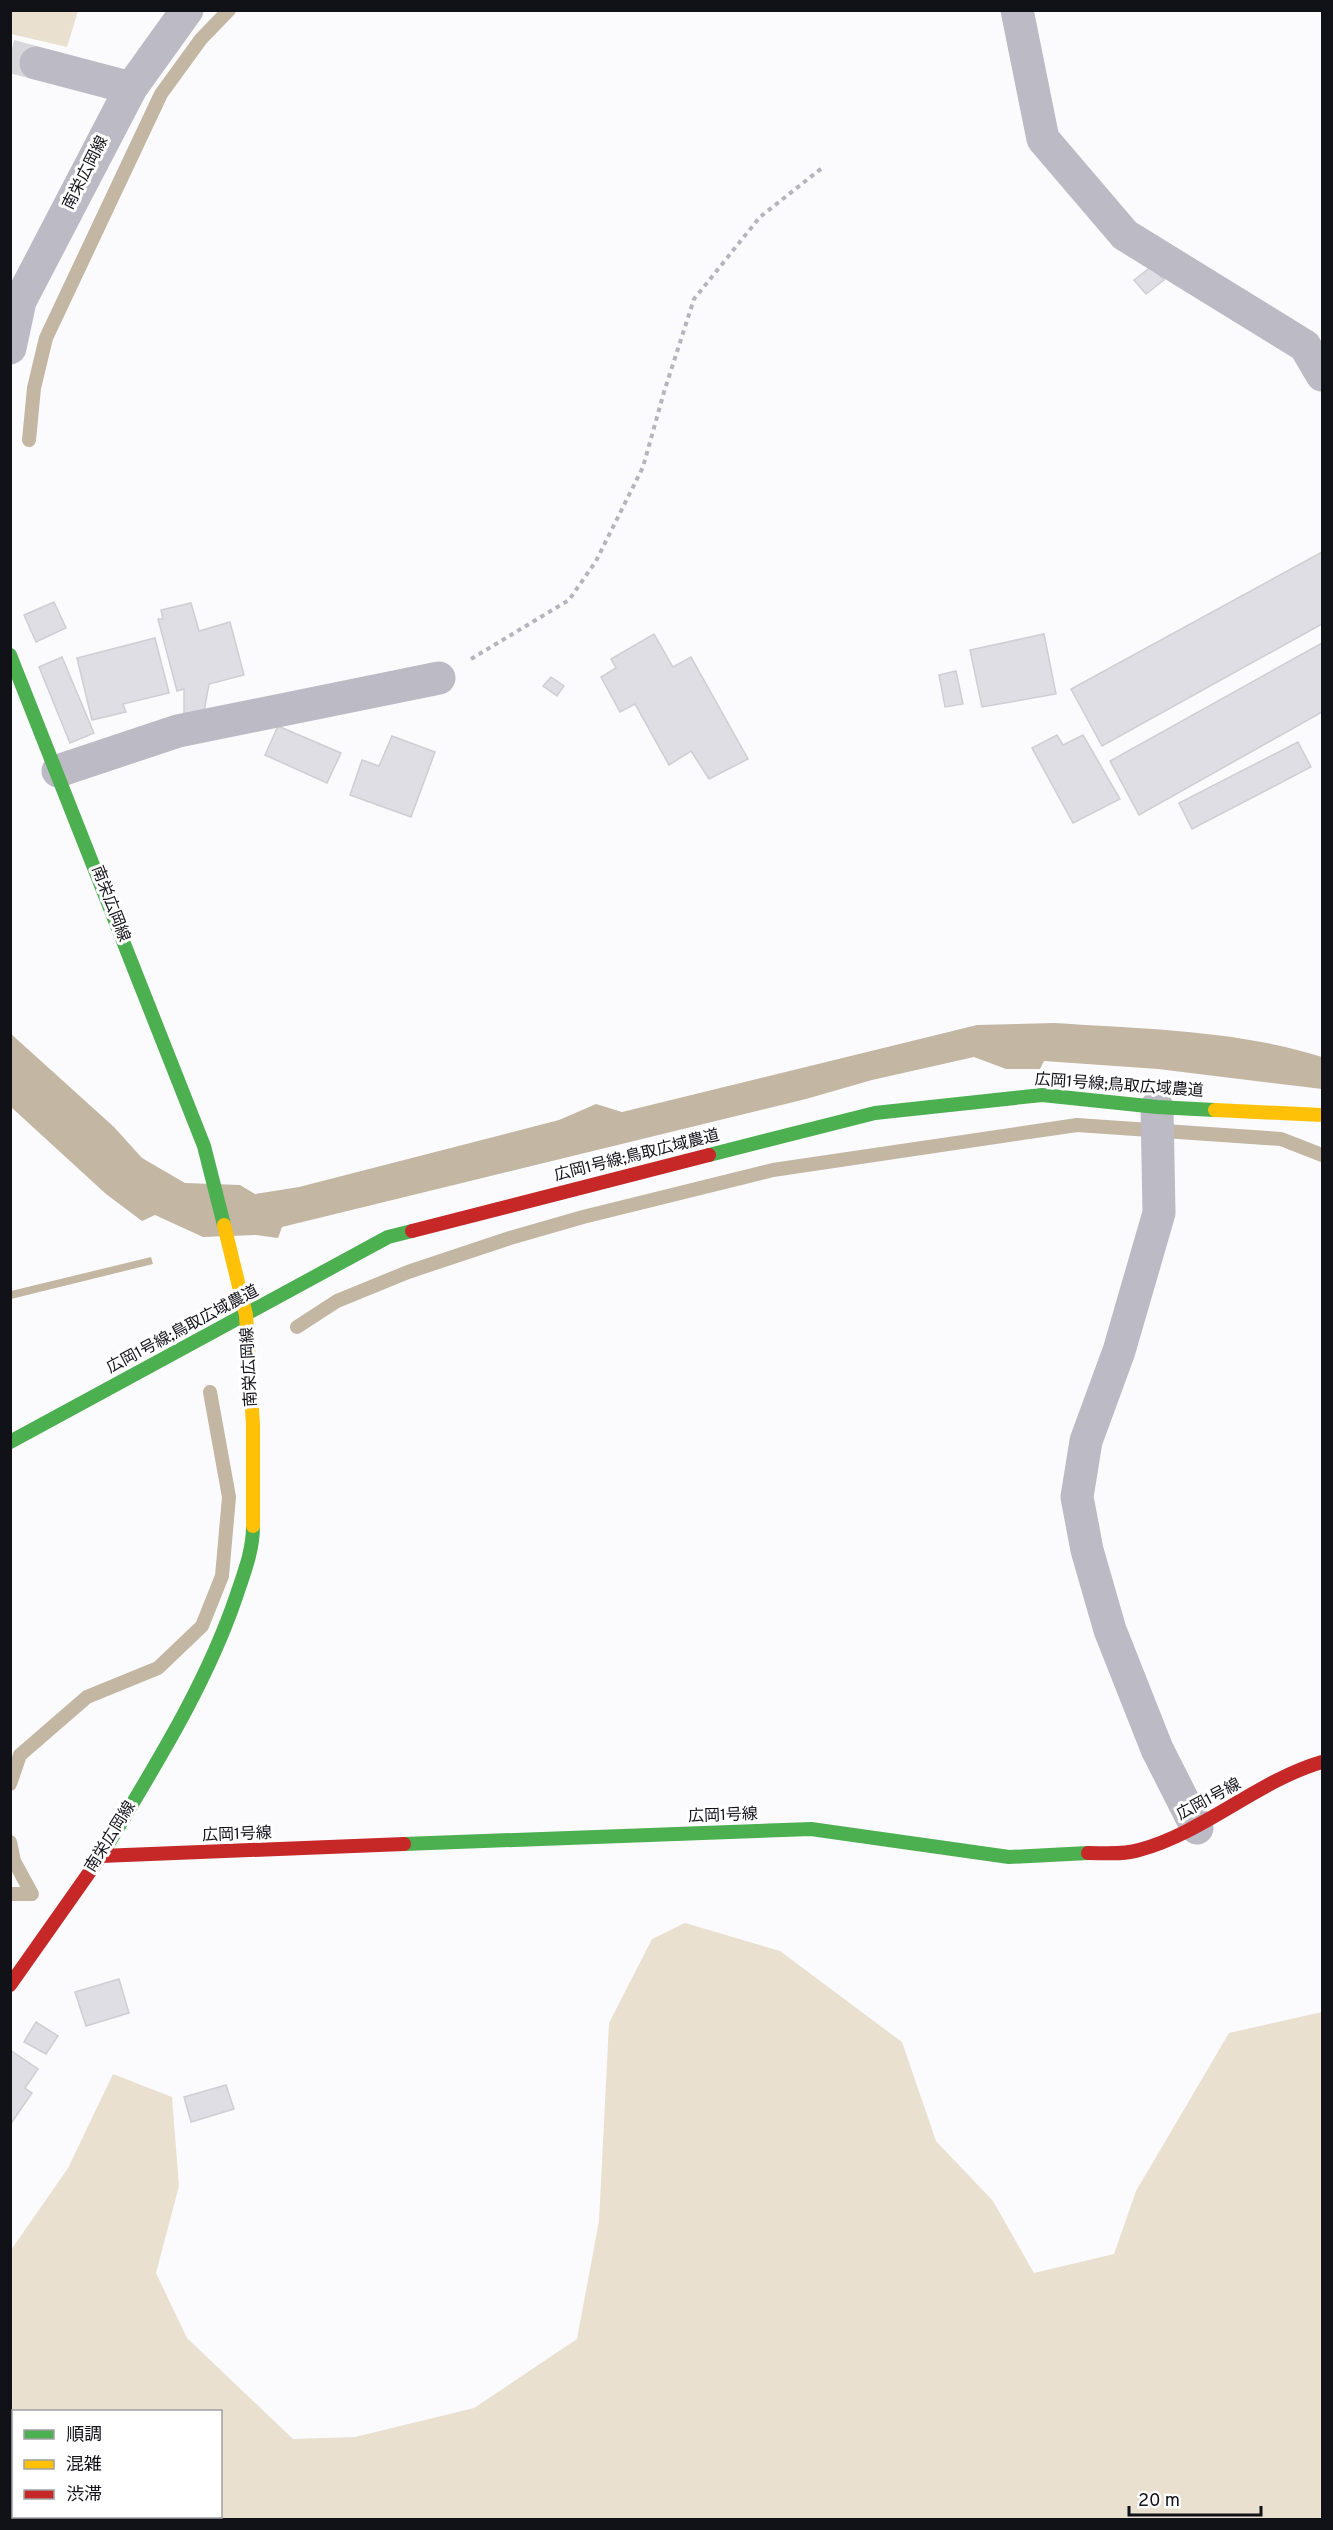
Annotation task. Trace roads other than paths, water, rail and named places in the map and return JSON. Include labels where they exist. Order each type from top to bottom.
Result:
[{"type":"street","name":"南栄広岡線","points":[[10,348],[20,301],[130,88],[187,10]]},
{"type":"street","points":[[1017,10],[1043,139],[1125,235],[1305,346],[1323,375]]},
{"type":"street","points":[[36,63],[130,88]]},
{"type":"street","name":"南栄広岡線","points":[[10,655],[58,771],[204,1146],[246,1315],[253,1425],[253,1547],[220,1641],[161,1755],[101,1856],[10,1984]]},
{"type":"street","points":[[58,771],[178,731],[439,678]]},
{"type":"street","name":"広岡1号線;鳥取広域農道","points":[[10,1442],[388,1237],[875,1113],[1042,1095],[1157,1107],[1323,1115]]},
{"type":"street","points":[[1157,1107],[1159,1213],[1119,1352],[1086,1441],[1077,1497],[1087,1550],[1110,1630],[1157,1749],[1197,1828]]},
{"type":"street","name":"広岡1号線","points":[[101,1856],[811,1829],[1009,1857],[1137,1851],[1197,1828],[1298,1769],[1323,1762]]},
{"type":"waterway","points":[[29,440],[34,388],[46,338],[161,94],[201,39],[229,10]]},
{"type":"waterway","points":[[297,1327],[337,1301],[408,1272],[510,1238],[583,1217],[773,1170],[1077,1125],[1281,1139],[1322,1155]]},
{"type":"waterway","points":[[10,1784],[20,1755],[87,1697],[158,1668],[202,1626],[222,1576],[229,1497],[210,1392]]},
{"type":"waterway","points":[[10,1842],[14,1861],[32,1894],[10,1894]]},
{"type":"tunnel","points":[[10,56],[36,63]]}]
